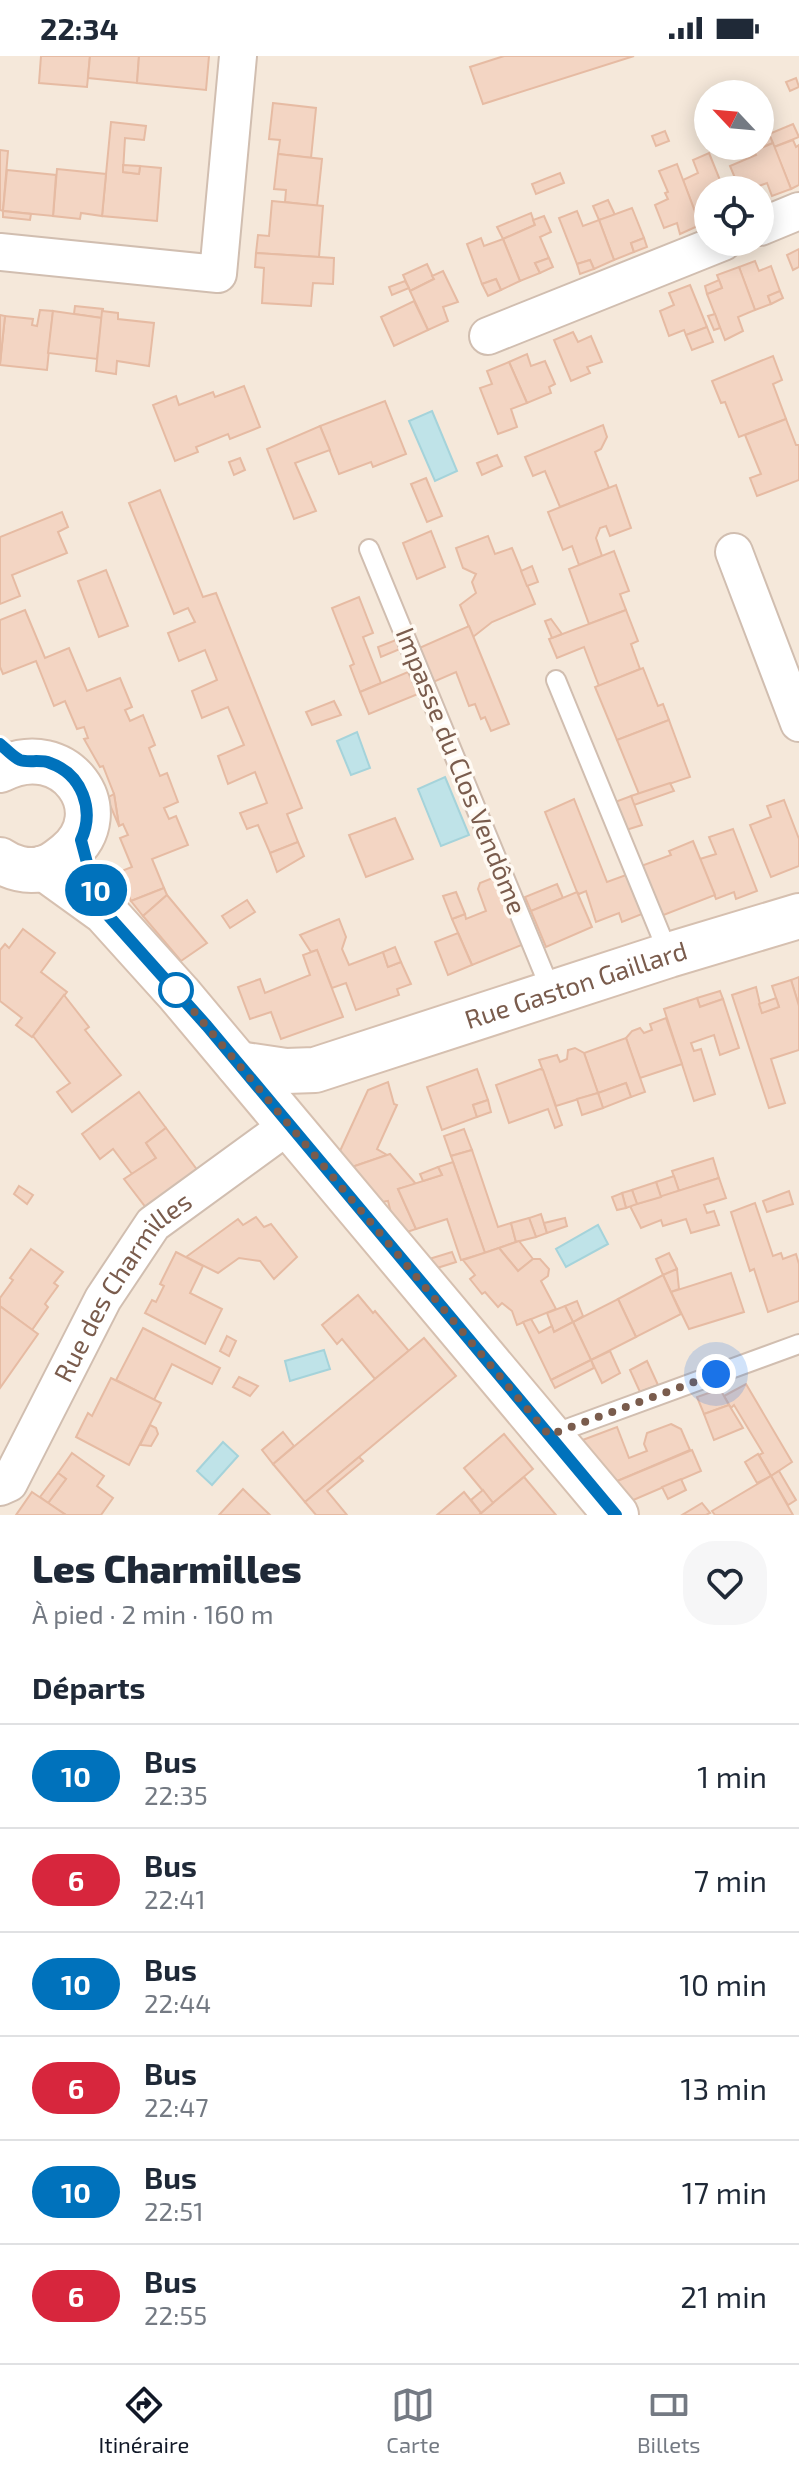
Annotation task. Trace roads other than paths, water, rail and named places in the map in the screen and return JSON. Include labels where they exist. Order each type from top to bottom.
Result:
[{"type":"street","points":[[0,252],[218,274],[238,56]]},
{"type":"street","points":[[774,221],[799,211]]},
{"type":"street","points":[[488,336],[694,254]]},
{"type":"street","points":[[734,552],[799,723]]},
{"type":"street","points":[[7,758],[48,762],[63,769],[76,781],[84,796],[87,813],[85,830],[78,846],[52,866],[16,870]]},
{"type":"street","points":[[81,840],[91,878],[105,912],[238,1064],[616,1515]]},
{"type":"street","points":[[16,870],[105,912]]},
{"type":"street","name":"Rue Gaston Gaillard","points":[[238,1064],[286,1071],[315,1070],[799,916]]},
{"type":"street","name":"Rue Gaston Gaillard","points":[[289,1125],[355,1057]]},
{"type":"street","name":"Rue des Charmilles","points":[[0,1487],[9,1483],[103,1299],[153,1224],[289,1125]]},
{"type":"lane","name":"Impasse du Clos Vendôme","points":[[369,549],[552,993]]},
{"type":"lane","points":[[556,680],[669,955]]},
{"type":"lane","points":[[549,1435],[799,1344]]},
{"type":"water","points":[[432,411],[457,471],[435,481],[409,421]]},
{"type":"water","points":[[357,732],[370,768],[351,775],[337,741]]},
{"type":"water","points":[[445,777],[469,835],[441,846],[418,789]]},
{"type":"water","points":[[598,1225],[608,1244],[566,1267],[556,1249]]},
{"type":"water","points":[[324,1350],[330,1369],[290,1381],[285,1361]]},
{"type":"water","points":[[223,1442],[238,1456],[212,1485],[197,1471]]}]
